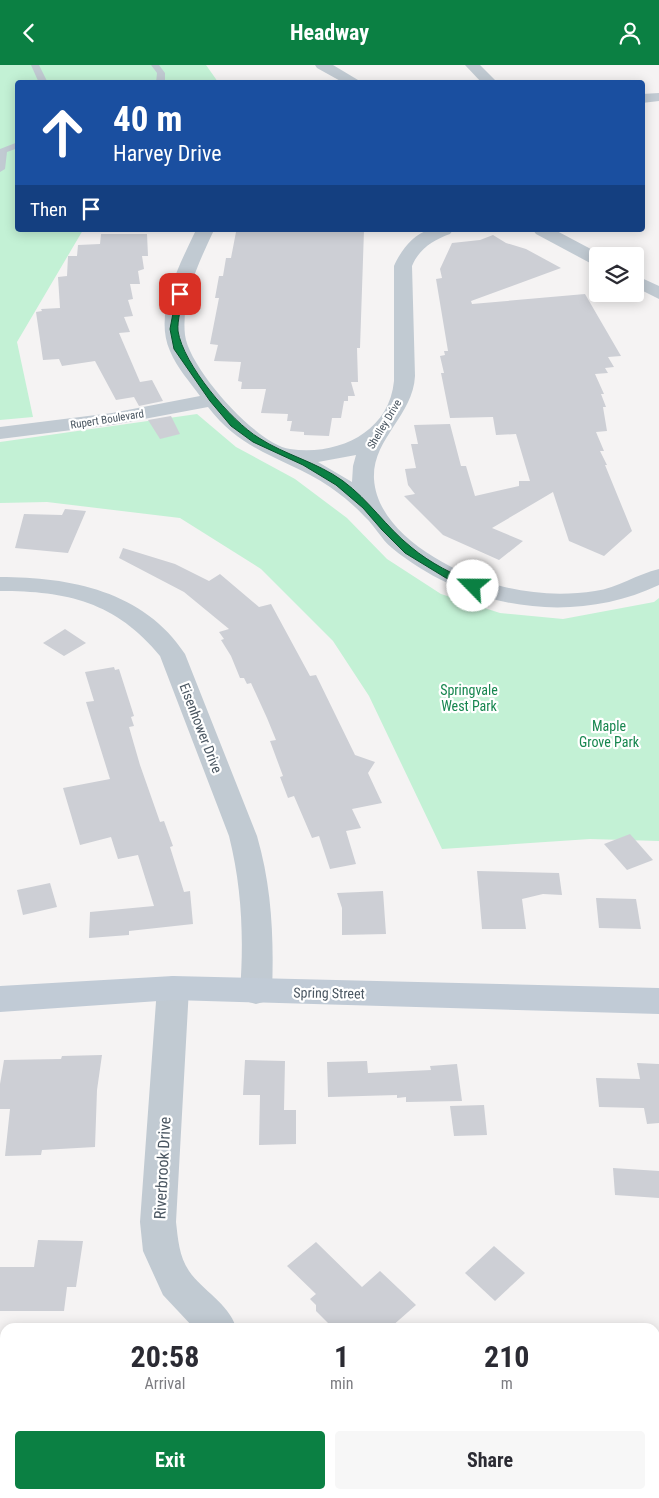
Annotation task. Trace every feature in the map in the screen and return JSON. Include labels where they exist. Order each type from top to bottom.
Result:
[{"type":"main road","name":"Spring Street","points":[[0,999],[173,988],[256,992],[659,1001]]},
{"type":"street","points":[[322,65],[350,80]]},
{"type":"street","points":[[472,65],[488,80]]},
{"type":"street","points":[[645,99],[659,97]]},
{"type":"street","points":[[204,232],[193,256],[180,294],[174,329],[176,341],[183,357],[213,399],[241,430],[256,441],[306,463],[339,483],[378,519]]},
{"type":"street","name":"Shelley Drive","points":[[440,232],[424,240],[414,248],[407,257],[404,266],[404,384],[397,407],[377,434],[364,460],[363,480],[367,500],[378,519],[396,540],[422,561],[449,576],[500,594],[548,600],[577,600],[627,591],[659,576]]},
{"type":"street","points":[[546,232],[589,255]]},
{"type":"street","points":[[644,285],[659,293]]},
{"type":"street","name":"Rupert Boulevard","points":[[0,433],[112,419],[213,399]]},
{"type":"street","points":[[275,450],[302,455],[328,455],[359,447],[377,434]]},
{"type":"street","name":"Eisenhower Drive","points":[[0,584],[50,586],[93,596],[119,606],[141,619],[159,635],[172,654],[242,836],[251,865],[257,894],[259,940],[256,992]]},
{"type":"street","name":"Riverbrook Drive","points":[[173,988],[158,1222],[160,1251],[176,1283],[213,1323]]},
{"type":"lane","points":[[35,65],[42,80]]},
{"type":"lane","points":[[155,65],[163,80]]},
{"type":"lane","points":[[0,169],[2,163],[1,148],[15,146]]},
{"type":"green space","points":[[0,65],[206,65],[217,80],[15,80],[15,232],[82,232],[17,342],[33,417],[0,420]]},
{"type":"green space","name":"Springvale West Park","points":[[197,414],[236,447],[295,479],[347,518],[387,559],[441,594],[500,613],[563,619],[654,602],[659,598],[659,841],[590,839],[442,849],[369,696],[333,641],[261,569],[180,518],[47,502],[0,503],[0,442]]},
{"type":"building","points":[[236,232],[364,232],[360,348],[357,348],[358,382],[351,382],[355,396],[348,396],[348,401],[344,401],[341,418],[332,418],[329,436],[304,435],[304,432],[290,431],[292,421],[287,421],[288,414],[261,413],[266,389],[241,389],[242,382],[238,381],[241,362],[214,361],[218,345],[210,344],[219,298],[215,298],[219,276],[223,276],[226,258],[231,258]]},
{"type":"building","points":[[101,234],[147,234],[148,256],[142,256],[144,269],[138,271],[140,284],[130,284],[133,299],[128,300],[133,316],[124,317],[130,332],[119,333],[140,382],[152,380],[163,401],[139,406],[134,397],[116,400],[95,361],[62,366],[59,359],[43,360],[36,312],[42,311],[41,309],[60,308],[58,277],[67,276],[68,256],[77,256],[78,245],[100,244]]},
{"type":"building","points":[[493,235],[506,243],[526,249],[561,268],[471,301],[472,304],[585,294],[621,356],[608,357],[614,367],[605,368],[608,373],[595,374],[604,394],[601,394],[606,407],[603,407],[607,431],[596,432],[604,451],[600,451],[607,465],[605,465],[632,531],[604,556],[569,541],[553,492],[492,528],[523,541],[499,560],[443,535],[404,496],[415,494],[408,485],[405,469],[416,468],[411,444],[418,444],[414,425],[450,424],[461,466],[466,466],[475,496],[519,486],[519,481],[530,481],[516,434],[496,435],[493,417],[450,418],[441,373],[444,373],[440,356],[445,355],[444,351],[448,351],[436,279],[442,278],[440,269],[452,243],[480,240]]},
{"type":"building","points":[[171,416],[180,434],[160,439],[148,420]]},
{"type":"building","points":[[65,509],[86,511],[68,553],[15,548],[24,514],[62,515]]},
{"type":"building","points":[[123,548],[175,564],[209,581],[220,574],[259,607],[271,604],[310,676],[316,675],[355,755],[375,762],[368,773],[382,803],[352,809],[361,828],[346,831],[356,864],[330,869],[319,836],[312,838],[294,796],[288,798],[280,777],[283,776],[270,741],[276,740],[267,718],[251,683],[247,684],[244,678],[240,678],[231,656],[221,640],[224,639],[219,632],[229,629],[184,592],[119,558]]},
{"type":"building","points":[[65,629],[86,643],[64,656],[43,643]]},
{"type":"building","points":[[114,667],[115,670],[119,669],[134,716],[131,717],[134,726],[129,727],[140,765],[160,822],[164,821],[173,846],[170,847],[184,892],[190,891],[193,924],[129,931],[129,935],[89,938],[90,912],[154,906],[138,855],[118,859],[111,837],[80,845],[63,788],[110,779],[86,702],[94,701],[85,672]]},
{"type":"building","points":[[630,834],[653,860],[627,870],[604,844]]},
{"type":"building","points":[[477,871],[559,873],[562,895],[543,894],[522,899],[526,929],[482,929]]},
{"type":"building","points":[[50,883],[57,907],[23,915],[17,890]]},
{"type":"building","points":[[383,891],[386,934],[342,935],[342,908],[337,893]]},
{"type":"building","points":[[596,898],[636,899],[641,929],[599,928]]},
{"type":"building","points":[[102,1055],[97,1090],[95,1147],[42,1150],[41,1155],[5,1156],[10,1109],[0,1109],[0,1084],[4,1060],[61,1059],[62,1056]]},
{"type":"building","points":[[245,1060],[285,1061],[284,1110],[296,1110],[296,1144],[259,1145],[260,1095],[243,1095]]},
{"type":"building","points":[[367,1061],[368,1073],[431,1070],[430,1066],[457,1064],[462,1101],[406,1102],[406,1097],[397,1098],[397,1095],[328,1097],[327,1062]]},
{"type":"building","points":[[637,1063],[659,1064],[659,1123],[647,1124],[644,1108],[599,1107],[596,1078],[640,1079]]},
{"type":"building","points":[[484,1105],[487,1135],[454,1136],[450,1106]]},
{"type":"building","points":[[613,1168],[659,1171],[659,1198],[615,1195]]},
{"type":"building","points":[[38,1240],[83,1241],[76,1287],[67,1287],[64,1311],[0,1311],[0,1267],[34,1267]]},
{"type":"building","points":[[316,1242],[362,1287],[380,1271],[416,1305],[396,1323],[328,1323],[316,1311],[316,1305],[310,1299],[316,1294],[287,1266]]},
{"type":"building","points":[[494,1246],[525,1273],[495,1301],[465,1273]]},
{"type":"route","points":[[180,294],[174,329],[178,349],[213,399],[234,424],[256,441],[306,463],[339,483],[354,494],[408,551],[449,576],[473,586]]},
{"type":"park label","name":"Maple Grove Park","points":[[609,734]]}]
